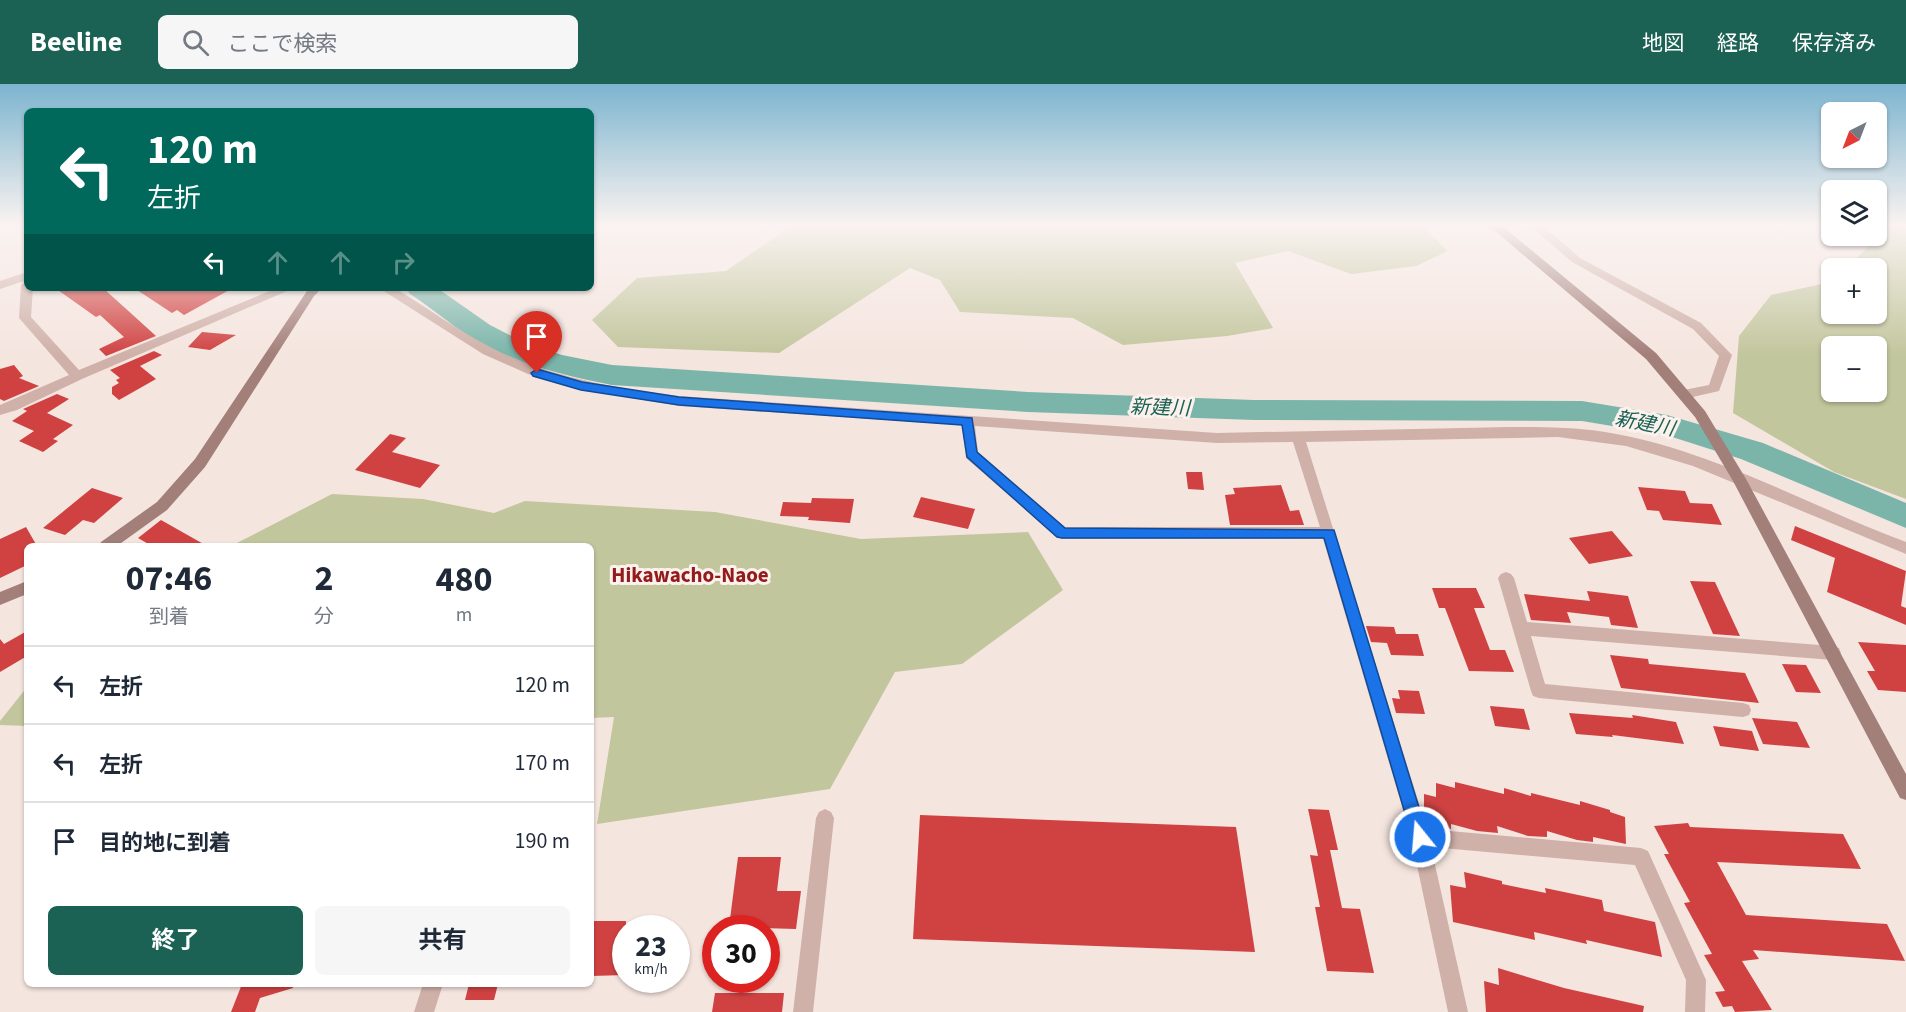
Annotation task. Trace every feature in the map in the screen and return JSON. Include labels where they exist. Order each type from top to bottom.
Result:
[{"type":"street","points":[[1546,268],[1652,356],[1700,414],[1739,478],[1906,792]]},
{"type":"street","points":[[1591,268],[1697,326],[1725,354],[1713,388],[1684,394]]},
{"type":"street","points":[[0,285],[24,277]]},
{"type":"street","points":[[27,291],[25,318],[77,376]]},
{"type":"street","points":[[0,410],[12,407],[77,376],[281,291]]},
{"type":"street","points":[[110,543],[162,507],[200,463],[261,366],[312,291]]},
{"type":"street","points":[[390,291],[487,351],[537,373],[581,386],[679,401],[1217,438],[1487,432],[1560,433],[1625,440],[1688,459],[1739,478],[1877,538],[1906,548]]},
{"type":"street","points":[[968,421],[971,454],[1062,533],[1329,533]]},
{"type":"street","points":[[1298,438],[1329,533],[1420,837],[1458,1012]]},
{"type":"street","points":[[1506,578],[1539,691],[1743,710]]},
{"type":"street","points":[[0,599],[24,588]]},
{"type":"street","points":[[1519,628],[1833,652]]},
{"type":"street","points":[[803,1012],[825,818]]},
{"type":"street","points":[[1420,837],[1641,857],[1696,980],[1695,1012]]},
{"type":"street","points":[[424,1012],[432,987]]},
{"type":"green space","points":[[730,268],[910,268],[779,353],[618,347],[592,320],[637,278],[726,271]]},
{"type":"green space","points":[[911,268],[1238,268],[1273,328],[1227,336],[1123,345],[1073,318],[960,312],[940,280]]},
{"type":"green space","points":[[1335,268],[1397,268],[1351,274]]},
{"type":"green space","points":[[1887,268],[1906,268],[1906,499],[1834,472],[1733,413],[1739,336],[1771,295],[1821,284],[1821,324],[1887,324]]},
{"type":"green space","points":[[332,494],[423,499],[494,513],[525,501],[715,512],[861,539],[1028,532],[1063,590],[962,664],[895,672],[830,789],[597,824],[614,717],[594,718],[594,543],[237,543]]},
{"type":"green space","points":[[24,691],[24,726],[0,725],[0,721]]},
{"type":"building","points":[[59,291],[106,291],[156,336],[106,356],[99,349],[124,337],[100,315],[96,317]]},
{"type":"building","points":[[139,291],[228,291],[184,315],[177,310],[172,313]]},
{"type":"building","points":[[202,332],[236,335],[210,350],[188,347]]},
{"type":"building","points":[[154,351],[162,355],[140,366],[156,379],[119,400],[112,394],[112,387],[119,383],[116,380],[120,378],[110,370]]},
{"type":"building","points":[[14,365],[23,376],[19,378],[39,386],[4,401],[0,399],[0,369]]},
{"type":"building","points":[[57,394],[69,399],[47,413],[73,425],[53,439],[58,441],[43,452],[19,441],[34,431],[12,421],[27,411],[23,409]]},
{"type":"building","points":[[390,434],[406,438],[392,452],[440,465],[420,488],[355,470]]},
{"type":"building","points":[[1186,472],[1202,472],[1204,490],[1188,489]]},
{"type":"building","points":[[1281,485],[1290,511],[1299,510],[1304,525],[1230,525],[1225,495],[1235,494],[1233,488]]},
{"type":"building","points":[[1638,487],[1685,491],[1690,503],[1712,504],[1722,525],[1663,520],[1659,511],[1647,510]]},
{"type":"building","points":[[92,488],[123,498],[94,523],[83,520],[65,535],[43,528]]},
{"type":"building","points":[[921,497],[975,509],[968,529],[913,517]]},
{"type":"building","points":[[812,498],[854,499],[850,523],[808,520],[809,517],[780,516],[783,502],[811,503]]},
{"type":"building","points":[[161,520],[202,543],[147,543],[138,538]]},
{"type":"building","points":[[1795,526],[1906,571],[1901,606],[1906,608],[1906,625],[1827,592],[1835,558],[1791,540]]},
{"type":"building","points":[[26,527],[35,543],[24,543],[24,566],[0,578],[0,539]]},
{"type":"building","points":[[1612,531],[1633,556],[1589,564],[1569,538]]},
{"type":"building","points":[[1690,581],[1715,582],[1740,636],[1713,634]]},
{"type":"building","points":[[1432,588],[1476,588],[1485,608],[1474,608],[1490,650],[1505,650],[1514,672],[1469,671],[1445,608],[1439,608]]},
{"type":"building","points":[[1587,591],[1628,596],[1638,628],[1611,625],[1609,617],[1567,612],[1571,623],[1531,620],[1524,594],[1590,601]]},
{"type":"building","points":[[1366,626],[1394,627],[1396,634],[1418,634],[1424,656],[1391,655],[1387,643],[1371,642]]},
{"type":"building","points":[[24,633],[24,658],[0,672],[0,639],[4,644]]},
{"type":"building","points":[[1858,642],[1906,645],[1906,692],[1878,690],[1867,671],[1875,671]]},
{"type":"building","points":[[1610,655],[1648,659],[1649,664],[1745,673],[1759,703],[1621,688]]},
{"type":"building","points":[[1782,664],[1806,665],[1821,693],[1796,692]]},
{"type":"building","points":[[1398,690],[1419,691],[1425,714],[1396,713],[1392,698],[1400,699]]},
{"type":"building","points":[[1490,706],[1524,709],[1530,730],[1495,726]]},
{"type":"building","points":[[1569,713],[1633,718],[1632,715],[1676,722],[1684,744],[1612,735],[1613,737],[1576,734]]},
{"type":"building","points":[[1752,718],[1797,722],[1810,748],[1763,744]]},
{"type":"building","points":[[1713,726],[1752,731],[1759,751],[1720,746]]},
{"type":"building","points":[[1455,782],[1504,794],[1504,788],[1531,796],[1531,793],[1580,805],[1580,801],[1610,810],[1610,812],[1625,817],[1626,844],[1593,837],[1593,842],[1577,840],[1547,831],[1547,837],[1528,836],[1497,826],[1498,833],[1477,831],[1451,824],[1451,829],[1427,822],[1424,811],[1424,794],[1436,797],[1436,783],[1455,788]]},
{"type":"building","points":[[1308,809],[1329,810],[1338,850],[1330,850],[1342,908],[1360,909],[1374,973],[1327,971],[1315,907],[1320,907],[1310,855],[1318,856]]},
{"type":"building","points":[[920,815],[1236,827],[1255,952],[913,939]]},
{"type":"building","points":[[1688,823],[1690,827],[1843,834],[1861,869],[1717,862],[1746,915],[1887,924],[1905,961],[1753,950],[1759,959],[1742,961],[1772,1010],[1735,1012],[1732,1006],[1723,1007],[1715,992],[1725,991],[1704,955],[1712,954],[1684,903],[1690,902],[1664,854],[1669,854],[1654,826]]},
{"type":"building","points":[[738,857],[781,857],[777,891],[801,891],[796,929],[780,929],[780,915],[731,915]]},
{"type":"building","points":[[1464,872],[1502,881],[1502,884],[1546,893],[1545,888],[1602,900],[1604,911],[1655,922],[1662,957],[1586,940],[1587,944],[1534,932],[1535,940],[1453,922],[1450,885],[1466,888]]},
{"type":"building","points":[[594,921],[612,921],[612,975],[594,976]]},
{"type":"building","points":[[1498,968],[1564,988],[1644,1006],[1643,1012],[1486,1012],[1484,981],[1499,985]]},
{"type":"building","points":[[241,987],[293,987],[260,998],[255,1012],[231,1012]]},
{"type":"building","points":[[468,987],[497,987],[494,1000],[465,1000]]},
{"type":"building","points":[[715,993],[784,993],[782,1012],[712,1012]]},
{"type":"waterway","name":"新建川","points":[[423,291],[480,331],[511,347],[561,364],[612,375],[1028,402],[1254,410],[1582,411],[1667,425],[1752,451],[1906,516]]},
{"type":"district","name":"Hikawacho-Naoe","points":[[690,575]]},
{"type":"route","points":[[537,373],[581,386],[626,395],[679,401],[968,421],[971,454],[1062,533],[1329,533],[1420,837]]}]
